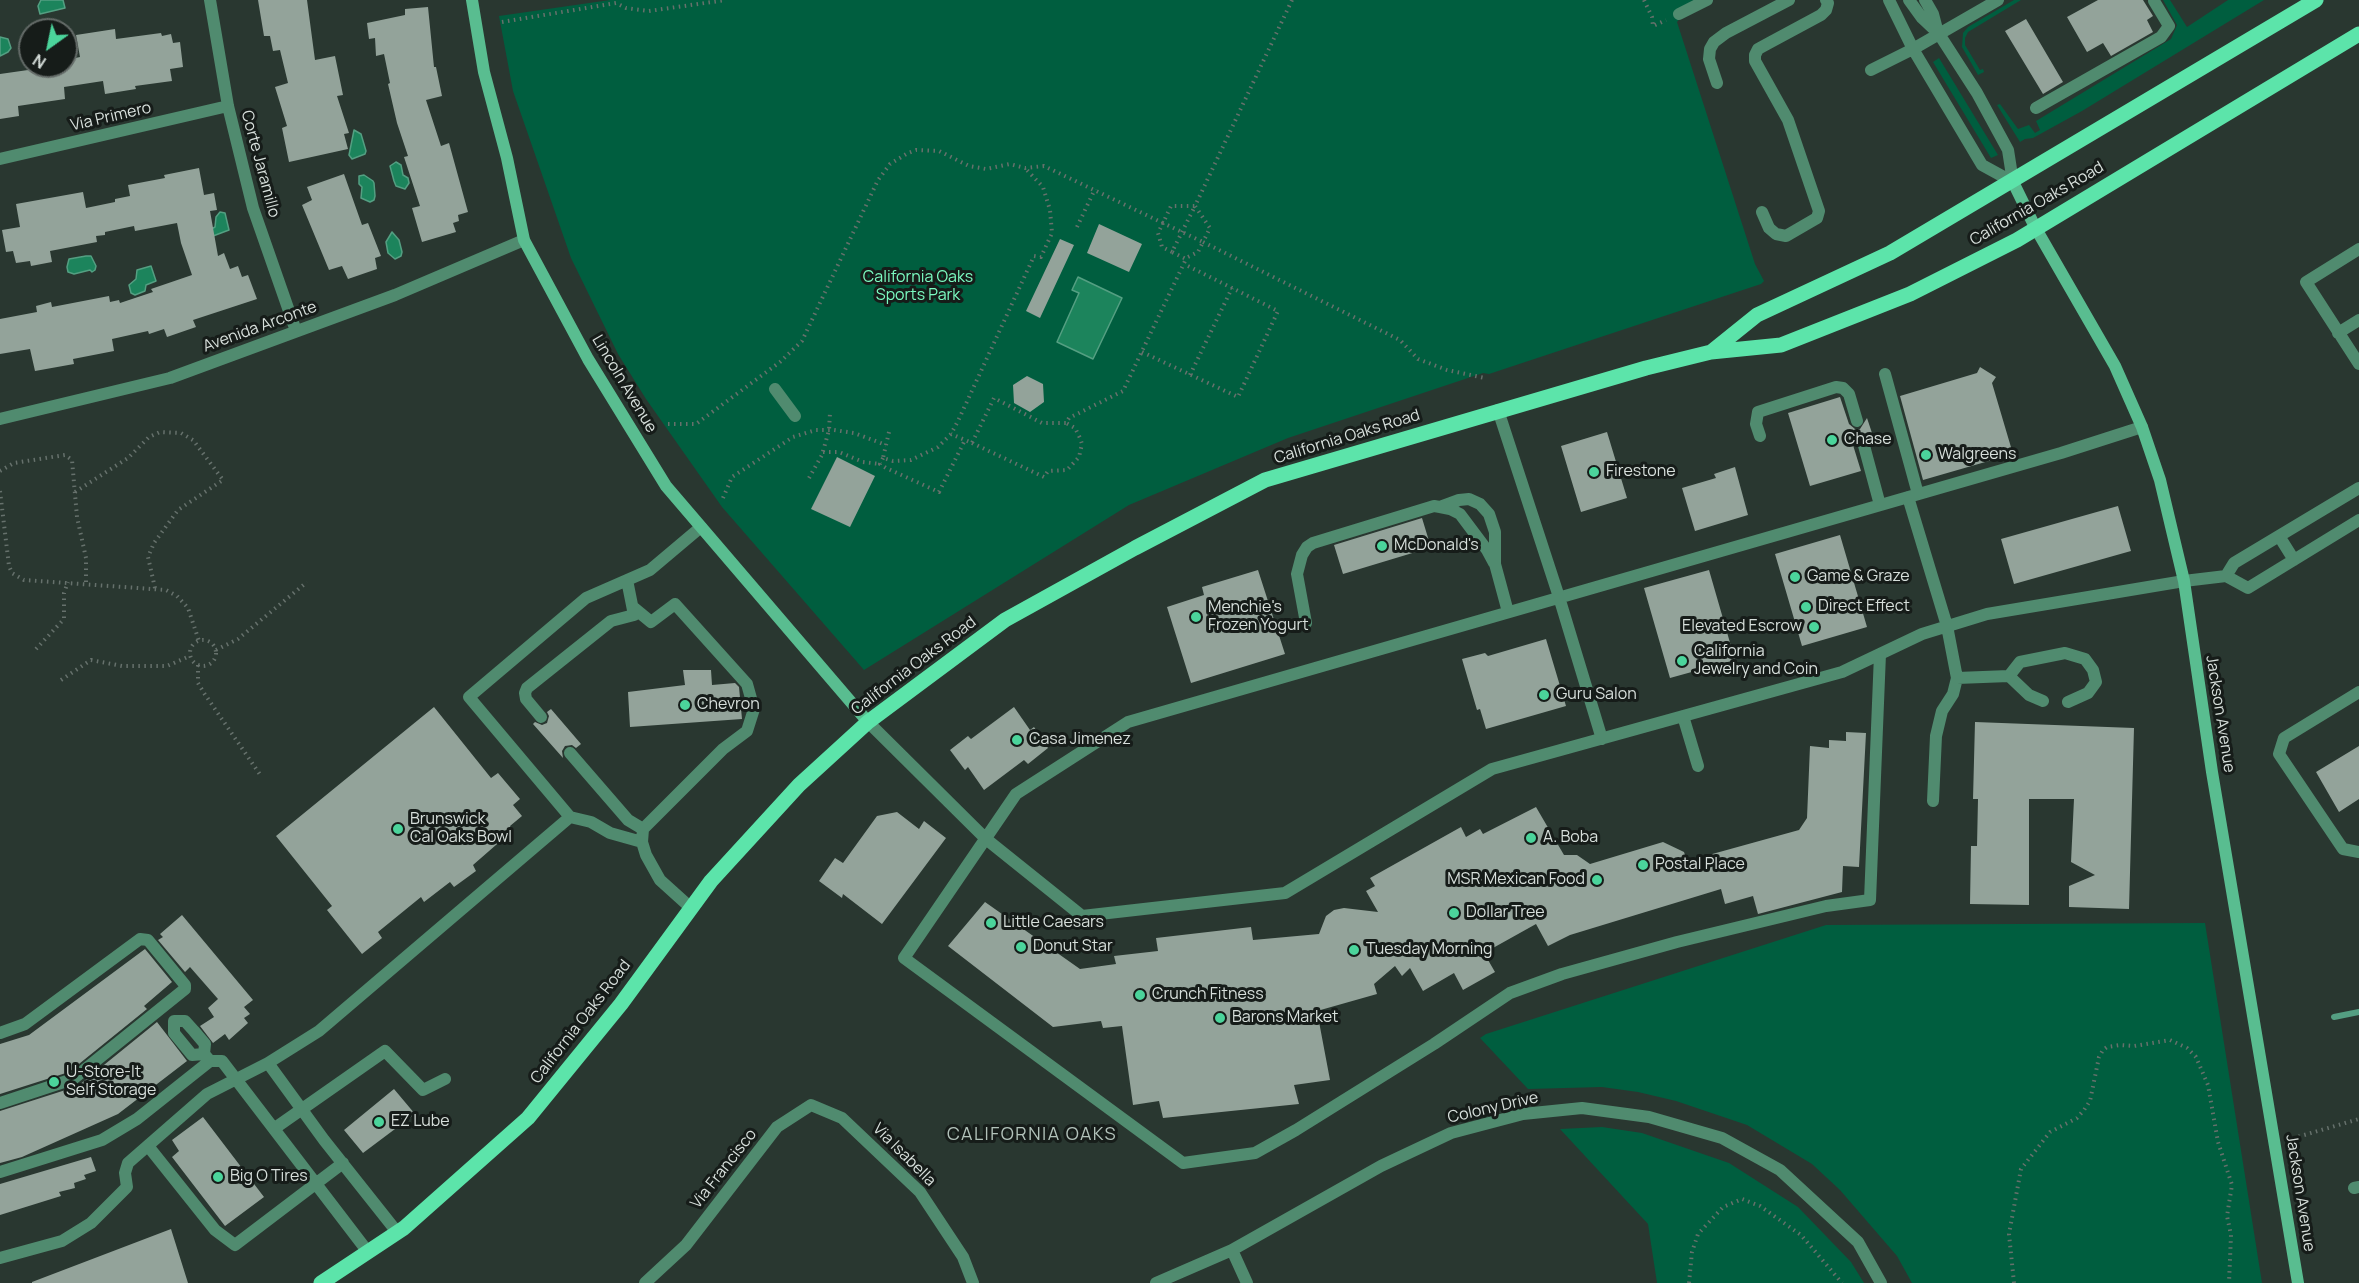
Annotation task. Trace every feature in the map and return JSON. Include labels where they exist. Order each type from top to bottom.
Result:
[{"type":"main road","name":"Lincoln Avenue","points":[[472,0],[484,72],[507,158],[524,240],[588,359],[666,486],[868,722]]},
{"type":"main road","name":"California Oaks Road","points":[[1711,352],[1757,315],[1890,253],[2316,0]]},
{"type":"main road","name":"California Oaks Road","points":[[321,1283],[397,1232],[528,1118],[621,1004],[711,881],[799,785],[868,722],[1005,620],[1265,480],[1498,410],[1711,352],[1781,345],[1910,294],[2018,240],[2036,227],[2359,34]]},
{"type":"main road","name":"Jackson Avenue","points":[[2013,182],[2115,366],[2142,427],[2160,480],[2184,581],[2212,772],[2298,1283]]},
{"type":"street","name":"Corte Jaramillo","points":[[210,0],[228,106],[253,208],[296,331]]},
{"type":"street","points":[[1679,14],[1707,0]]},
{"type":"street","points":[[1717,83],[1709,59],[1710,49],[1714,42],[1726,33],[1789,0]]},
{"type":"street","points":[[1762,212],[1769,228],[1776,234],[1786,236],[1817,218],[1819,211],[1817,203],[1788,120],[1755,61],[1755,55],[1764,46],[1821,15],[1826,10],[1828,3],[1826,0]]},
{"type":"street","points":[[1889,0],[1913,49],[1982,165],[2013,182]]},
{"type":"street","points":[[1909,0],[1922,18],[1939,34],[1977,93],[2008,150],[2013,182]]},
{"type":"street","points":[[1925,0],[1933,14],[1939,34]]},
{"type":"street","points":[[1871,70],[1913,49],[1998,0]]},
{"type":"street","points":[[2036,108],[2161,38],[2169,26],[2154,1]]},
{"type":"street","name":"Via Primero","points":[[0,159],[228,106]]},
{"type":"street","name":"Avenida Arconte","points":[[0,419],[170,378],[395,295],[524,240]]},
{"type":"street","points":[[2359,249],[2306,282],[2359,364]]},
{"type":"street","points":[[2338,333],[2359,320]]},
{"type":"street","points":[[1885,375],[1947,626],[1957,678],[1953,694],[1942,711],[1936,736],[1933,801]]},
{"type":"street","points":[[1760,436],[1756,424],[1758,412],[1836,387],[1844,388],[1849,394],[1857,422]]},
{"type":"street","points":[[775,389],[795,416]]},
{"type":"street","points":[[1498,410],[1602,738]]},
{"type":"street","points":[[1880,654],[1870,900],[1826,906],[1677,942],[1562,974],[1510,993],[1434,1044],[1255,1153],[1183,1163],[904,958],[1016,794],[1128,722],[2061,453],[2142,427]]},
{"type":"street","points":[[1863,442],[1880,505]]},
{"type":"street","points":[[2226,576],[2234,563],[2359,488]]},
{"type":"street","points":[[1440,507],[1469,499],[1480,504],[1489,514],[1495,532],[1495,564]]},
{"type":"street","points":[[1306,623],[1297,574],[1302,555],[1307,547],[1313,543],[1434,506],[1450,509],[1460,514],[1487,550],[1495,564],[1508,612]]},
{"type":"street","points":[[868,722],[986,839],[1082,916],[1285,893],[1492,769],[1842,672],[1922,634],[1987,614],[2226,576],[2248,588],[2359,520]]},
{"type":"street","points":[[643,836],[610,833],[591,822],[570,817],[470,697],[586,598],[650,570],[701,527]]},
{"type":"street","points":[[2279,536],[2294,560]]},
{"type":"street","points":[[541,717],[526,699],[525,693],[534,682],[611,621],[634,615],[627,580]]},
{"type":"street","points":[[634,608],[651,622],[675,604],[747,684],[754,709],[747,731],[723,749],[643,836]]},
{"type":"street","points":[[2009,676],[2020,662],[2065,653],[2085,659],[2093,670],[2096,682],[2088,693],[2068,702]]},
{"type":"street","points":[[1957,678],[2009,676],[2029,695],[2043,701]]},
{"type":"street","points":[[2359,692],[2284,738],[2279,754],[2343,849],[2359,852]]},
{"type":"street","points":[[1683,716],[1698,766]]},
{"type":"street","points":[[570,753],[643,836],[646,855],[660,880],[691,908]]},
{"type":"street","points":[[0,1258],[62,1241],[91,1223],[127,1187],[125,1173],[128,1163],[207,1094],[268,1063],[319,1031],[570,817]]},
{"type":"street","points":[[0,1032],[26,1024],[140,939],[148,940],[185,985],[184,989],[73,1079],[0,1103]]},
{"type":"street","points":[[162,1007],[174,1021],[185,1021],[194,1031],[205,1044],[207,1058]]},
{"type":"street","points":[[275,1128],[385,1050],[423,1090],[445,1079]]},
{"type":"street","points":[[0,1172],[102,1140],[117,1132],[207,1058],[222,1060],[368,1252]]},
{"type":"street","points":[[268,1063],[397,1232]]},
{"type":"street","name":"Via Francisco","points":[[645,1283],[686,1245],[777,1128],[811,1105],[842,1118]]},
{"type":"street","name":"Colony Drive","points":[[1156,1283],[1232,1250],[1381,1166],[1451,1133],[1523,1114],[1582,1108],[1649,1117],[1722,1138],[1780,1170],[1858,1242],[1881,1283]]},
{"type":"street","name":"Via Isabella","points":[[842,1118],[920,1192],[963,1257],[973,1283]]},
{"type":"street","points":[[148,1146],[215,1230],[235,1245],[343,1163]]},
{"type":"street","points":[[1232,1250],[1247,1283]]},
{"type":"path","points":[[502,22],[616,3],[626,8],[649,11],[726,0]]},
{"type":"path","points":[[1172,252],[1292,0]]},
{"type":"path","points":[[1644,0],[1652,17],[1653,26],[1679,14]]},
{"type":"path","points":[[669,424],[696,424],[780,362],[802,341],[878,180],[890,164],[908,153],[927,150],[939,151],[975,168],[986,169],[1010,164],[1025,168],[1044,166],[1401,340],[1419,359],[1447,370],[1485,378]]},
{"type":"path","points":[[883,458],[901,461],[918,457],[938,447],[951,434],[1034,256],[1041,257],[1052,233],[1050,210],[1043,187],[1025,168]]},
{"type":"path","points":[[1077,227],[1095,189]]},
{"type":"path","points":[[1171,206],[1195,206],[1210,228],[1198,252],[1185,258],[1162,246],[1158,233],[1171,206]]},
{"type":"path","points":[[1066,423],[1070,418],[1123,391],[1185,258]]},
{"type":"path","points":[[1142,352],[1238,397],[1278,311],[1184,264]]},
{"type":"path","points":[[1190,375],[1232,288]]},
{"type":"path","points":[[951,434],[1044,477],[1048,471],[1067,470],[1079,457],[1082,444],[1075,429],[1066,423],[1042,423],[994,398],[972,443]]},
{"type":"path","points":[[809,478],[823,452],[829,430],[830,413]]},
{"type":"path","points":[[723,498],[732,477],[782,442],[816,430],[854,433],[886,445]]},
{"type":"path","points":[[75,492],[128,458],[149,437],[160,432],[181,433],[193,440],[224,480],[178,510],[154,543],[148,557],[155,588]]},
{"type":"path","points":[[880,465],[889,432]]},
{"type":"path","points":[[823,452],[839,452],[863,462],[880,465],[939,492],[966,440]]},
{"type":"path","points":[[0,471],[14,463],[69,456],[72,460],[77,517],[86,558],[86,583]]},
{"type":"path","points":[[0,491],[9,566],[12,573],[24,580],[155,588],[172,593],[188,608],[199,641]]},
{"type":"path","points":[[36,649],[63,619],[64,593],[68,582]]},
{"type":"path","points":[[190,656],[198,665],[206,666],[213,662],[216,650],[238,639],[307,582]]},
{"type":"path","points":[[61,680],[90,660],[122,666],[167,666],[190,656],[193,646],[199,641],[211,643],[216,650]]},
{"type":"path","points":[[198,665],[198,682],[204,693],[261,776]]},
{"type":"path","points":[[2014,1283],[2008,1234],[2021,1169],[2050,1132],[2077,1118],[2084,1110],[2090,1101],[2099,1057],[2103,1050],[2120,1045],[2134,1046],[2170,1041],[2187,1048],[2196,1056],[2208,1085],[2218,1142],[2232,1185],[2227,1216],[2231,1235],[2229,1283]]},
{"type":"path","points":[[2275,1144],[2359,1119]]},
{"type":"path","points":[[1689,1283],[1692,1252],[1698,1234],[1723,1207],[1742,1198],[1760,1206],[1801,1235],[1842,1283]]},
{"type":"green space","name":"California Oaks Sports Park","points":[[610,0],[1701,0],[1692,4],[1677,22],[1755,264],[1764,281],[1761,284],[1489,374],[1483,373],[1288,438],[1129,505],[864,670],[722,507],[646,399],[618,354],[571,258],[513,91],[499,16]]},
{"type":"green space","points":[[2014,0],[2021,0],[1968,32],[1965,38],[1965,45],[1980,70],[1983,69],[1984,72],[1978,75],[1962,47],[1963,33],[1968,27]]},
{"type":"green space","points":[[2163,0],[2170,0],[2187,27],[2228,0],[2264,0],[2082,111],[2033,138],[2020,142],[1997,105],[2000,104],[2018,129],[2029,125],[2035,133],[2040,130],[2036,121],[2171,39],[2177,25]]},
{"type":"green space","points":[[1939,58],[1998,155],[1991,158],[1933,62]]},
{"type":"green space","points":[[2205,923],[2262,1283],[1912,1283],[1897,1256],[1840,1190],[1812,1164],[1747,1125],[1676,1101],[1638,1092],[1602,1087],[1528,1089],[1480,1038],[1486,1034],[1826,925]]},
{"type":"green space","points":[[1602,1127],[1642,1133],[1729,1163],[1798,1207],[1851,1262],[1864,1283],[1657,1283],[1648,1224],[1560,1129]]},
{"type":"shaded area","points":[[41,0],[63,0],[65,8],[40,14],[38,6]]},
{"type":"shaded area","points":[[0,37],[8,39],[11,48],[0,56]]},
{"type":"shaded area","points":[[354,130],[361,134],[366,151],[365,154],[352,159],[349,155]]},
{"type":"shaded area","points":[[396,162],[401,165],[403,175],[408,178],[409,183],[405,189],[396,186],[394,181],[390,166]]},
{"type":"shaded area","points":[[364,175],[374,183],[375,196],[370,202],[361,198],[362,187],[359,184],[359,176]]},
{"type":"shaded area","points":[[220,212],[225,213],[229,230],[213,236],[208,231],[215,227],[216,217]]},
{"type":"shaded area","points":[[392,232],[399,240],[402,252],[401,256],[395,259],[388,253],[386,242]]},
{"type":"shaded area","points":[[91,256],[96,266],[95,270],[74,274],[68,272],[69,259]]},
{"type":"shaded area","points":[[151,266],[156,281],[146,285],[145,291],[135,295],[131,293],[129,285],[136,279],[137,270]]},
{"type":"shaded area","points":[[1078,277],[1122,298],[1093,359],[1057,342],[1079,293],[1072,290]]},
{"type":"building","points":[[258,0],[307,0],[315,60],[335,56],[343,95],[337,96],[349,133],[344,134],[348,149],[289,162],[282,128],[287,126],[275,87],[288,83],[280,50],[273,51],[270,36],[264,36]]},
{"type":"building","points":[[2098,0],[2143,0],[2153,16],[2147,20],[2153,32],[2111,56],[2103,43],[2087,52],[2067,17]]},
{"type":"building","points":[[428,7],[434,67],[436,67],[442,96],[426,100],[441,146],[449,143],[468,212],[458,215],[459,221],[453,223],[456,232],[422,242],[412,208],[420,206],[404,157],[408,156],[397,123],[384,54],[376,56],[375,38],[369,39],[367,23],[405,15],[405,9]]},
{"type":"building","points":[[2026,19],[2063,82],[2043,94],[2005,31]]},
{"type":"building","points":[[115,29],[116,39],[161,33],[162,36],[171,34],[173,43],[180,42],[183,67],[170,69],[172,81],[135,86],[136,89],[105,94],[103,81],[64,87],[65,99],[18,106],[19,116],[0,119],[0,74],[18,71],[18,78],[78,78],[78,57],[80,57],[78,35]]},
{"type":"building","points":[[199,168],[204,195],[214,193],[217,210],[210,211],[218,256],[224,253],[230,269],[238,266],[242,277],[248,275],[257,299],[193,320],[196,327],[167,337],[164,329],[149,334],[148,331],[112,339],[114,351],[73,359],[74,364],[35,371],[30,349],[0,354],[0,319],[37,312],[36,306],[51,302],[52,307],[109,296],[110,302],[119,300],[120,303],[153,292],[151,289],[192,275],[177,223],[135,231],[134,226],[105,232],[105,235],[96,236],[97,242],[50,251],[52,262],[31,266],[30,261],[16,263],[13,251],[6,252],[2,230],[20,227],[16,204],[83,192],[86,208],[115,202],[115,199],[130,196],[128,185],[165,178],[164,175]]},
{"type":"building","points":[[344,174],[362,225],[368,223],[381,256],[375,258],[377,269],[348,279],[342,266],[329,270],[302,205],[312,200],[307,187]]},
{"type":"building","points":[[1099,224],[1142,244],[1129,272],[1087,253]]},
{"type":"building","points":[[1060,239],[1074,245],[1040,318],[1026,311]]},
{"type":"building","name":"Walgreens","points":[[1980,367],[1996,377],[1992,383],[2013,454],[1923,480],[1900,396],[1977,373]]},
{"type":"building","points":[[1027,376],[1043,384],[1044,402],[1030,412],[1014,403],[1013,385]]},
{"type":"building","name":"Chase","points":[[1840,397],[1849,424],[1855,429],[1860,429],[1867,418],[1874,439],[1871,440],[1866,434],[1860,434],[1853,445],[1861,471],[1810,486],[1788,413]]},
{"type":"building","name":"Firestone","points":[[1607,432],[1627,498],[1581,512],[1561,446]]},
{"type":"building","points":[[837,457],[875,476],[850,527],[811,509]]},
{"type":"building","points":[[1735,467],[1748,515],[1695,531],[1682,488],[1716,478],[1714,474]]},
{"type":"building","points":[[2118,506],[2131,551],[2014,584],[2001,539]]},
{"type":"building","name":"McDonald's","points":[[1422,518],[1429,548],[1343,574],[1334,545]]},
{"type":"building","points":[[1840,535],[1867,627],[1802,646],[1775,554]]},
{"type":"building","points":[[1258,570],[1285,654],[1191,683],[1167,607],[1204,595],[1202,587]]},
{"type":"building","points":[[1709,570],[1735,660],[1670,678],[1644,588]]},
{"type":"building","points":[[1546,639],[1566,706],[1486,729],[1480,709],[1477,710],[1462,659],[1485,653],[1488,656]]},
{"type":"building","name":"Chevron","points":[[683,670],[711,670],[712,685],[735,683],[739,687],[742,719],[630,727],[628,692],[685,685]]},
{"type":"building","name":"Brunswick Cal Oaks Bowl","points":[[434,707],[491,778],[498,773],[520,799],[513,805],[522,816],[510,826],[512,831],[473,865],[476,871],[454,887],[450,882],[424,902],[421,897],[378,932],[382,938],[362,954],[327,910],[332,906],[276,836]]},
{"type":"building","points":[[1014,707],[1030,730],[1034,727],[1048,748],[1028,764],[1024,760],[984,790],[968,767],[965,770],[950,750],[968,736],[971,739]]},
{"type":"building","points":[[551,709],[581,744],[576,748],[572,745],[565,746],[562,751],[563,758],[533,724],[535,722],[542,725],[547,723],[549,716],[547,712]]},
{"type":"building","points":[[1975,722],[2134,728],[2129,909],[2069,907],[2069,886],[2095,875],[2071,862],[2074,799],[2029,799],[2029,905],[1970,904],[1971,846],[1977,846],[1978,799],[1973,799]]},
{"type":"building","points":[[1846,732],[1866,733],[1859,867],[1843,866],[1842,892],[1758,914],[1753,896],[1725,904],[1721,889],[1570,935],[1548,946],[1536,924],[1484,953],[1495,972],[1463,990],[1454,973],[1423,991],[1410,968],[1402,976],[1395,966],[1374,984],[1377,994],[1317,1011],[1330,1080],[1294,1085],[1299,1104],[1163,1118],[1159,1101],[1133,1105],[1122,1026],[1103,1028],[1101,1021],[1053,1027],[948,946],[985,902],[1080,969],[1116,964],[1114,956],[1158,951],[1156,938],[1251,927],[1253,940],[1319,934],[1326,916],[1334,910],[1344,908],[1378,912],[1366,891],[1375,886],[1370,878],[1461,827],[1466,837],[1480,829],[1483,834],[1536,807],[1564,855],[1577,855],[1590,864],[1663,842],[1684,852],[1687,861],[1799,830],[1807,818],[1810,746],[1829,748],[1829,740],[1846,741]]},
{"type":"building","points":[[2359,746],[2359,799],[2339,812],[2316,772]]},
{"type":"building","points":[[897,812],[919,829],[924,821],[946,838],[882,924],[843,894],[842,898],[819,881],[835,858],[843,863],[877,816]]},
{"type":"building","points":[[182,915],[253,1000],[244,1007],[250,1014],[244,1018],[248,1023],[229,1040],[225,1034],[213,1043],[200,1026],[214,1017],[208,1008],[218,999],[190,967],[185,972],[158,940],[163,937],[160,934]]},
{"type":"building","points":[[145,949],[172,982],[144,1006],[147,1009],[69,1072],[0,1094],[0,1044],[29,1035]]},
{"type":"building","points":[[157,1022],[187,1061],[118,1114],[22,1157],[0,1163],[0,1111],[78,1086]]},
{"type":"building","name":"EZ Lube","points":[[394,1089],[415,1114],[363,1153],[344,1130]]},
{"type":"building","name":"Big O Tires","points":[[203,1117],[264,1197],[225,1226],[172,1157],[179,1151],[172,1140]]},
{"type":"building","points":[[91,1157],[96,1171],[84,1175],[86,1179],[74,1183],[75,1188],[59,1192],[61,1196],[0,1215],[0,1184]]},
{"type":"building","points":[[171,1229],[188,1283],[32,1283],[32,1282]]},
{"type":"waterway","points":[[2334,1017],[2359,1012]]},
{"type":"place","name":"Chase","points":[[1832,440]]},
{"type":"place","name":"Walgreens","points":[[1926,455]]},
{"type":"place","name":"Firestone","points":[[1594,472]]},
{"type":"place","name":"McDonald's","points":[[1382,546]]},
{"type":"place","name":"Game & Graze","points":[[1795,577]]},
{"type":"place","name":"Direct Effect","points":[[1806,607]]},
{"type":"place","name":"Menchie's Frozen Yogurt","points":[[1196,617]]},
{"type":"place","name":"Elevated Escrow","points":[[1814,627]]},
{"type":"place","name":"California Jewelry and Coin","points":[[1682,661]]},
{"type":"place","name":"Guru Salon","points":[[1544,695]]},
{"type":"place","name":"Chevron","points":[[685,705]]},
{"type":"place","name":"Casa Jimenez","points":[[1017,740]]},
{"type":"place","name":"Brunswick Cal Oaks Bowl","points":[[398,829]]},
{"type":"place","name":"A. Boba","points":[[1531,838]]},
{"type":"place","name":"Postal Place","points":[[1643,865]]},
{"type":"place","name":"MSR Mexican Food","points":[[1597,880]]},
{"type":"place","name":"Dollar Tree","points":[[1454,913]]},
{"type":"place","name":"Little Caesars","points":[[991,923]]},
{"type":"place","name":"Donut Star","points":[[1021,947]]},
{"type":"place","name":"Tuesday Morning","points":[[1354,950]]},
{"type":"place","name":"Crunch Fitness","points":[[1140,995]]},
{"type":"place","name":"Barons Market","points":[[1220,1018]]},
{"type":"place","name":"U-Store-It Self Storage","points":[[54,1082]]},
{"type":"place","name":"EZ Lube","points":[[379,1122]]},
{"type":"place","name":"Big O Tires","points":[[218,1177]]},
{"type":"district","name":"CALIFORNIA OAKS","points":[[1032,1135]]}]
